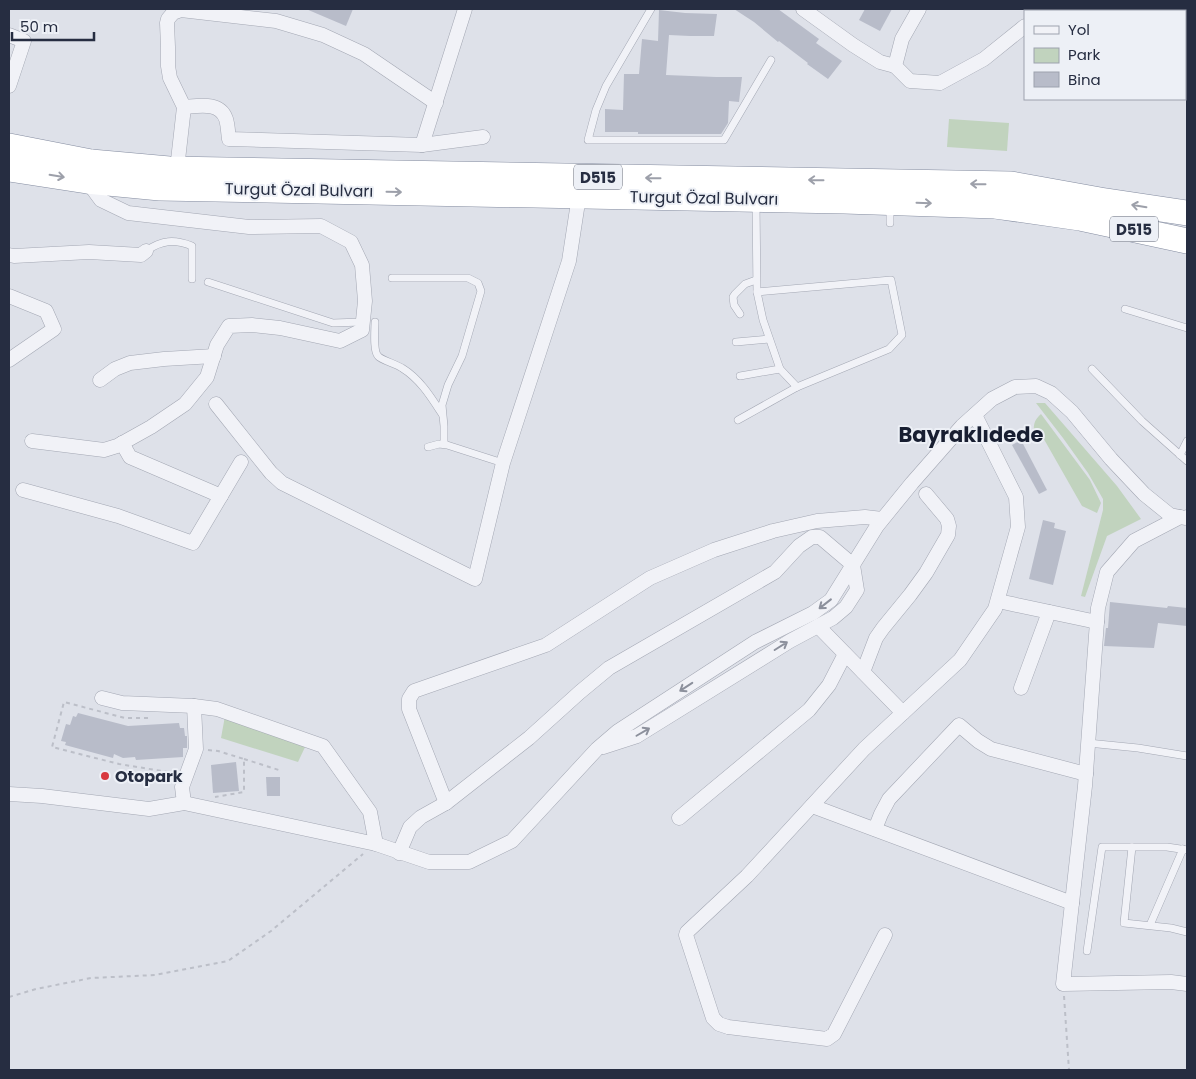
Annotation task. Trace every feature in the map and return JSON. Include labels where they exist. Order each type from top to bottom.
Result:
[{"type":"highway","name":"Turgut Özal Bulvarı","points":[[9,146],[91,162],[177,169],[1011,184],[1187,213]]},
{"type":"highway","name":"Turgut Özal Bulvarı","points":[[9,169],[88,181],[160,188],[756,199],[890,213],[995,206],[1080,218],[1187,241]]},
{"type":"street","points":[[422,145],[465,9]]},
{"type":"street","points":[[803,9],[880,62],[895,66],[910,81],[940,84],[984,59],[1024,27]]},
{"type":"street","points":[[895,66],[902,39],[919,9]]},
{"type":"street","points":[[177,169],[184,107],[170,78],[167,23],[173,13],[181,10],[276,21],[323,35],[364,54],[436,102]]},
{"type":"street","points":[[9,35],[24,41],[9,86]]},
{"type":"street","points":[[184,107],[210,106],[218,109],[226,120],[228,139],[422,145],[483,137]]},
{"type":"street","points":[[32,441],[104,450],[122,444],[186,404],[207,377],[217,345],[229,326],[252,325],[280,328],[340,341],[362,330],[369,322],[364,301],[362,265],[351,242],[321,226],[249,227],[128,213],[101,200],[88,181]]},
{"type":"street","points":[[216,404],[271,473],[282,483],[476,578],[503,463],[569,261],[579,196]]},
{"type":"street","points":[[9,255],[89,252],[141,255],[146,251]]},
{"type":"street","points":[[9,296],[46,311],[54,329],[9,360]]},
{"type":"street","points":[[100,380],[130,363],[214,356]]},
{"type":"street","points":[[9,794],[42,796],[149,809],[184,803],[376,844],[430,862],[469,862],[512,841],[597,749],[618,731],[755,642],[813,613],[831,600],[877,526],[924,469],[962,426],[992,399],[1015,387],[1036,386],[1051,393],[1072,412],[1111,460],[1144,494],[1170,515],[1184,517]]},
{"type":"street","points":[[885,935],[834,1034],[826,1039],[728,1027],[719,1024],[713,1018],[686,939],[687,932],[736,887],[864,750],[960,660],[995,610],[1018,527],[1016,497],[975,415]]},
{"type":"street","points":[[122,444],[130,457],[221,496]]},
{"type":"street","points":[[23,490],[118,516],[193,543],[240,462]]},
{"type":"street","points":[[862,672],[876,638],[926,573],[948,535],[949,526],[947,519],[926,494]]},
{"type":"street","points":[[446,803],[409,709],[409,699],[414,691],[546,645],[650,578],[714,550],[773,531],[817,522],[865,517],[882,519]]},
{"type":"street","points":[[1184,517],[1134,541],[1107,572],[1098,608],[1086,774],[1064,984],[1171,982],[1187,984]]},
{"type":"street","points":[[400,853],[410,827],[421,817],[446,803],[529,738],[609,668],[775,572],[799,546],[812,537],[820,537],[853,565],[857,590],[846,607],[833,618],[790,641],[637,736],[597,749]]},
{"type":"street","points":[[998,601],[1097,622]]},
{"type":"street","points":[[1021,688],[1049,612]]},
{"type":"street","points":[[818,626],[903,713]]},
{"type":"street","points":[[679,818],[809,710],[829,686],[845,654]]},
{"type":"street","points":[[102,698],[122,703],[194,706],[217,709],[323,746],[370,812],[376,844]]},
{"type":"street","points":[[184,803],[182,787],[196,749],[194,706]]},
{"type":"street","points":[[875,830],[889,799],[959,725],[991,749],[1086,774]]},
{"type":"street","points":[[812,806],[1072,903]]},
{"type":"lane","points":[[651,9],[606,86],[596,110],[588,140],[724,140],[771,60]]},
{"type":"lane","points":[[756,199],[756,280],[763,320],[780,369],[797,387]]},
{"type":"lane","points":[[146,251],[162,242],[169,241],[192,246],[192,279]]},
{"type":"lane","points":[[392,278],[468,278],[478,283],[481,291],[462,356],[448,385],[442,405],[444,444]]},
{"type":"lane","points":[[740,314],[733,303],[735,294],[745,284],[756,280]]},
{"type":"lane","points":[[738,420],[797,387],[889,349],[902,335],[891,280],[757,292]]},
{"type":"lane","points":[[208,282],[333,323],[369,322],[377,356],[400,367],[415,378],[427,391],[442,414]]},
{"type":"lane","points":[[1125,309],[1187,328]]},
{"type":"lane","points":[[736,342],[769,339]]},
{"type":"lane","points":[[740,376],[780,369]]},
{"type":"lane","points":[[1092,369],[1142,421],[1187,461]]},
{"type":"lane","points":[[1180,455],[1187,441]]},
{"type":"lane","points":[[428,447],[444,444],[503,463]]},
{"type":"lane","points":[[1088,743],[1138,748],[1187,756]]},
{"type":"lane","points":[[1087,951],[1102,847],[1167,847],[1185,849],[1150,926]]},
{"type":"lane","points":[[1132,847],[1124,923],[1171,928],[1187,932]]},
{"type":"path","points":[[58,724],[52,747],[119,764],[182,775],[182,787]]},
{"type":"path","points":[[196,749],[218,751],[282,771]]},
{"type":"path","points":[[214,797],[244,792],[244,759]]},
{"type":"path","points":[[9,997],[36,989],[91,978],[155,975],[228,961],[271,931],[376,844]]},
{"type":"path","points":[[1064,984],[1069,1070]]},
{"type":"green space","points":[[949,119],[1009,123],[1007,151],[947,147]]},
{"type":"green space","points":[[1036,403],[1045,403],[1117,486],[1141,519],[1107,536],[1085,597],[1081,596],[1103,510],[1103,499],[1088,473]]},
{"type":"green space","points":[[1041,414],[1090,480],[1101,503],[1097,513],[1082,506],[1041,434],[1034,438],[1035,422]]},
{"type":"green space","points":[[225,716],[306,745],[298,762],[221,738]]},
{"type":"building","points":[[306,9],[353,9],[346,26]]},
{"type":"building","points":[[734,9],[778,9],[819,39],[816,43],[842,61],[828,79],[754,22]]},
{"type":"building","points":[[865,9],[892,9],[880,31],[859,20]]},
{"type":"building","points":[[659,10],[717,14],[714,36],[669,35],[666,75],[742,77],[739,102],[729,101],[728,123],[721,134],[605,132],[605,109],[623,110],[624,74],[639,74],[642,39],[658,41]]},
{"type":"building","points":[[1021,440],[1047,490],[1039,494],[1012,445]]},
{"type":"building","points":[[1043,520],[1055,523],[1054,528],[1066,531],[1053,585],[1029,579]]},
{"type":"building","points":[[1110,602],[1167,608],[1168,606],[1187,608],[1187,626],[1158,623],[1154,648],[1104,646],[1106,628],[1108,628]]},
{"type":"building","points":[[78,713],[128,726],[179,723],[180,728],[184,728],[185,736],[187,736],[187,748],[183,748],[183,757],[136,760],[135,757],[123,758],[114,754],[113,758],[65,745],[66,742],[61,741],[66,724],[70,725],[73,716],[76,717]]},
{"type":"building","points":[[236,762],[239,791],[213,793],[211,765]]},
{"type":"building","points":[[266,777],[280,777],[280,796],[267,796]]},
{"type":"place","name":"Otopark","points":[[105,776]]},
{"type":"district","name":"Bayraklıdede","points":[[971,434]]}]
